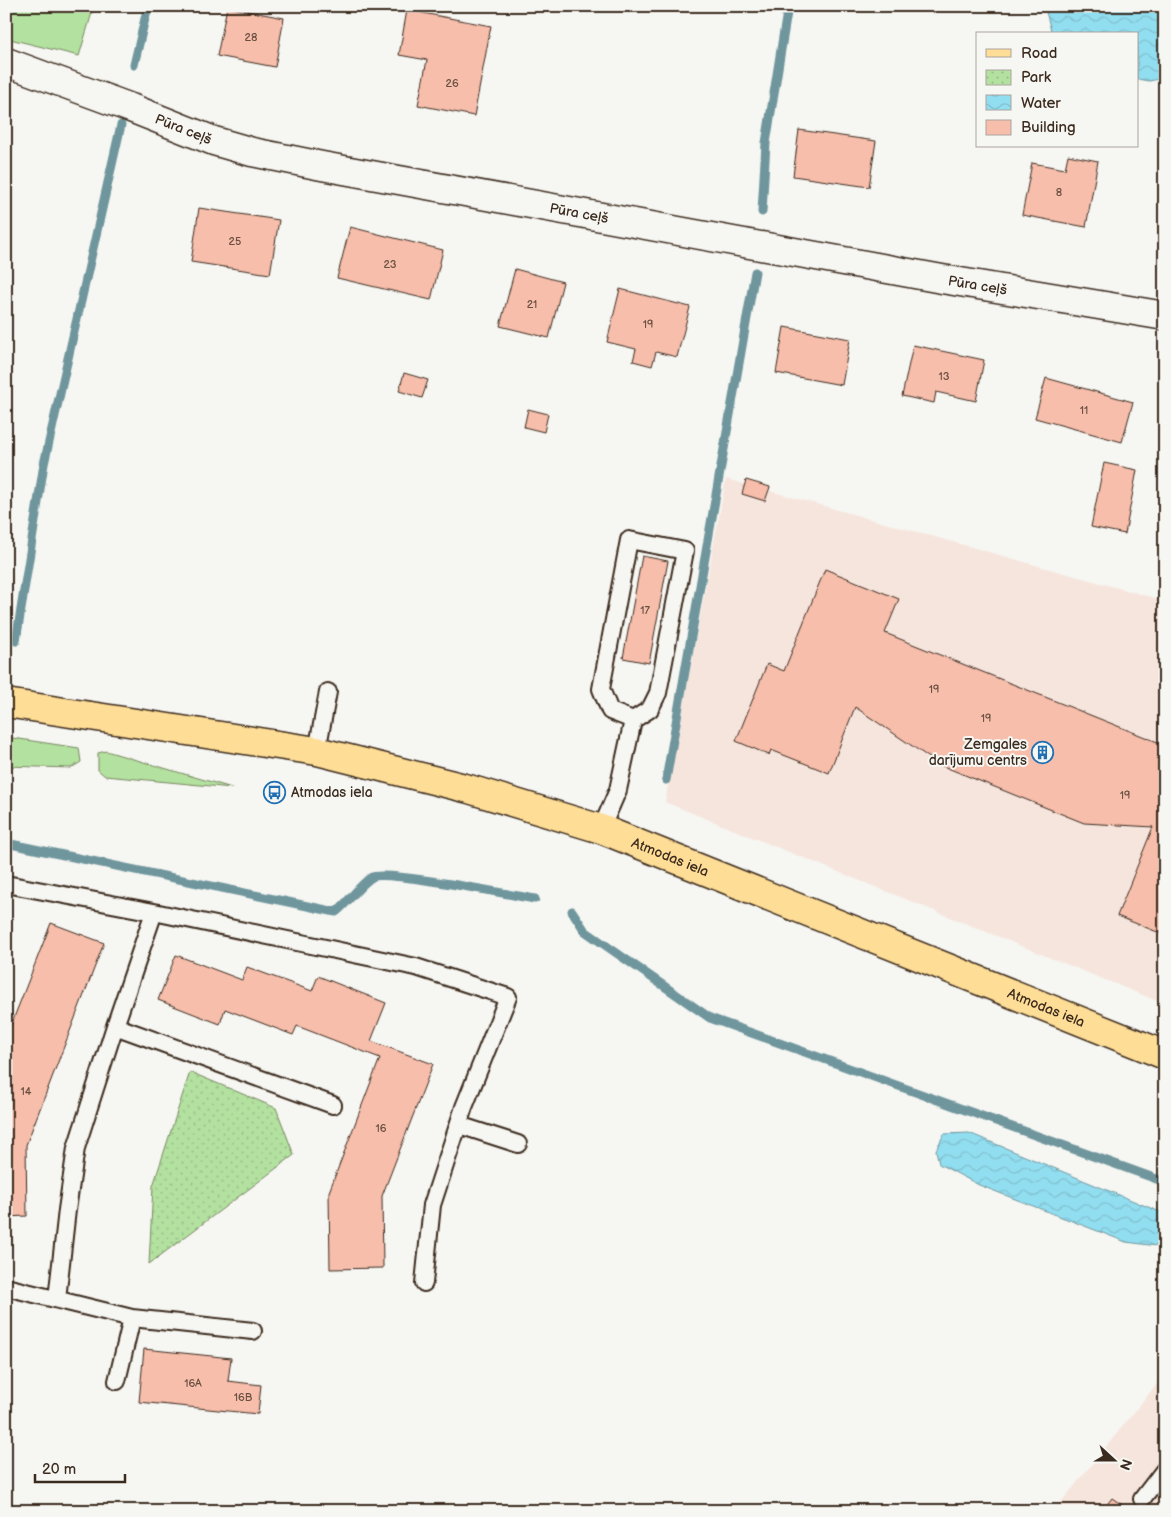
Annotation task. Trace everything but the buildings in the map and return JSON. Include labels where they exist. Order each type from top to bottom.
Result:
[{"type":"main road","name":"Atmodas iela","points":[[6,704],[317,751],[469,789],[601,829],[1165,1056]]},
{"type":"street","name":"Pūra ceļš","points":[[6,62],[131,108],[214,142],[252,152],[923,275],[1165,316]]},
{"type":"lane","points":[[601,829],[618,790],[633,720],[650,709],[658,693],[686,551],[629,540],[601,689],[610,710],[633,720]]},
{"type":"lane","points":[[317,751],[328,692]]},
{"type":"lane","points":[[6,884],[154,912],[416,967],[508,997],[459,1125],[432,1204],[424,1283]]},
{"type":"lane","points":[[57,1299],[76,1148],[114,1026],[154,912]]},
{"type":"lane","points":[[114,1026],[333,1105]]},
{"type":"lane","points":[[459,1125],[518,1144]]},
{"type":"lane","points":[[6,1287],[132,1318],[254,1331]]},
{"type":"lane","points":[[117,1381],[132,1318]]},
{"type":"lane","points":[[1142,1499],[1165,1469]]},
{"type":"shaded area","points":[[726,479],[1165,601],[1165,1004],[665,802]]},
{"type":"shaded area","points":[[1165,1374],[1165,1511],[1054,1511]]},
{"type":"green space","points":[[6,6],[94,6],[79,56],[6,38]]},
{"type":"green space","points":[[6,737],[79,748],[81,762],[71,768],[6,766]]},
{"type":"green space","points":[[106,751],[232,788],[105,776],[98,770],[98,753]]},
{"type":"green space","points":[[190,1072],[276,1108],[294,1155],[149,1264],[153,1186]]},
{"type":"water","points":[[1046,6],[1165,6],[1165,78],[1149,81],[1138,79],[1138,32],[1051,32]]},
{"type":"water","points":[[969,1133],[1165,1214],[1165,1247],[1126,1242],[979,1185],[939,1164],[936,1150],[944,1134]]},
{"type":"waterway","points":[[134,65],[148,6]]},
{"type":"waterway","points":[[762,212],[766,143],[788,6]]},
{"type":"waterway","points":[[16,641],[44,464],[121,125]]},
{"type":"waterway","points":[[666,780],[755,272]]},
{"type":"waterway","points":[[6,843],[336,912],[368,880],[372,877],[382,876],[477,888],[535,899]]},
{"type":"waterway","points":[[572,911],[585,931],[710,1018],[1165,1182]]},
{"type":"place","name":"Zemgales darījumu centrs","points":[[1043,752]]},
{"type":"place","name":"Atmodas iela","points":[[275,792]]}]
